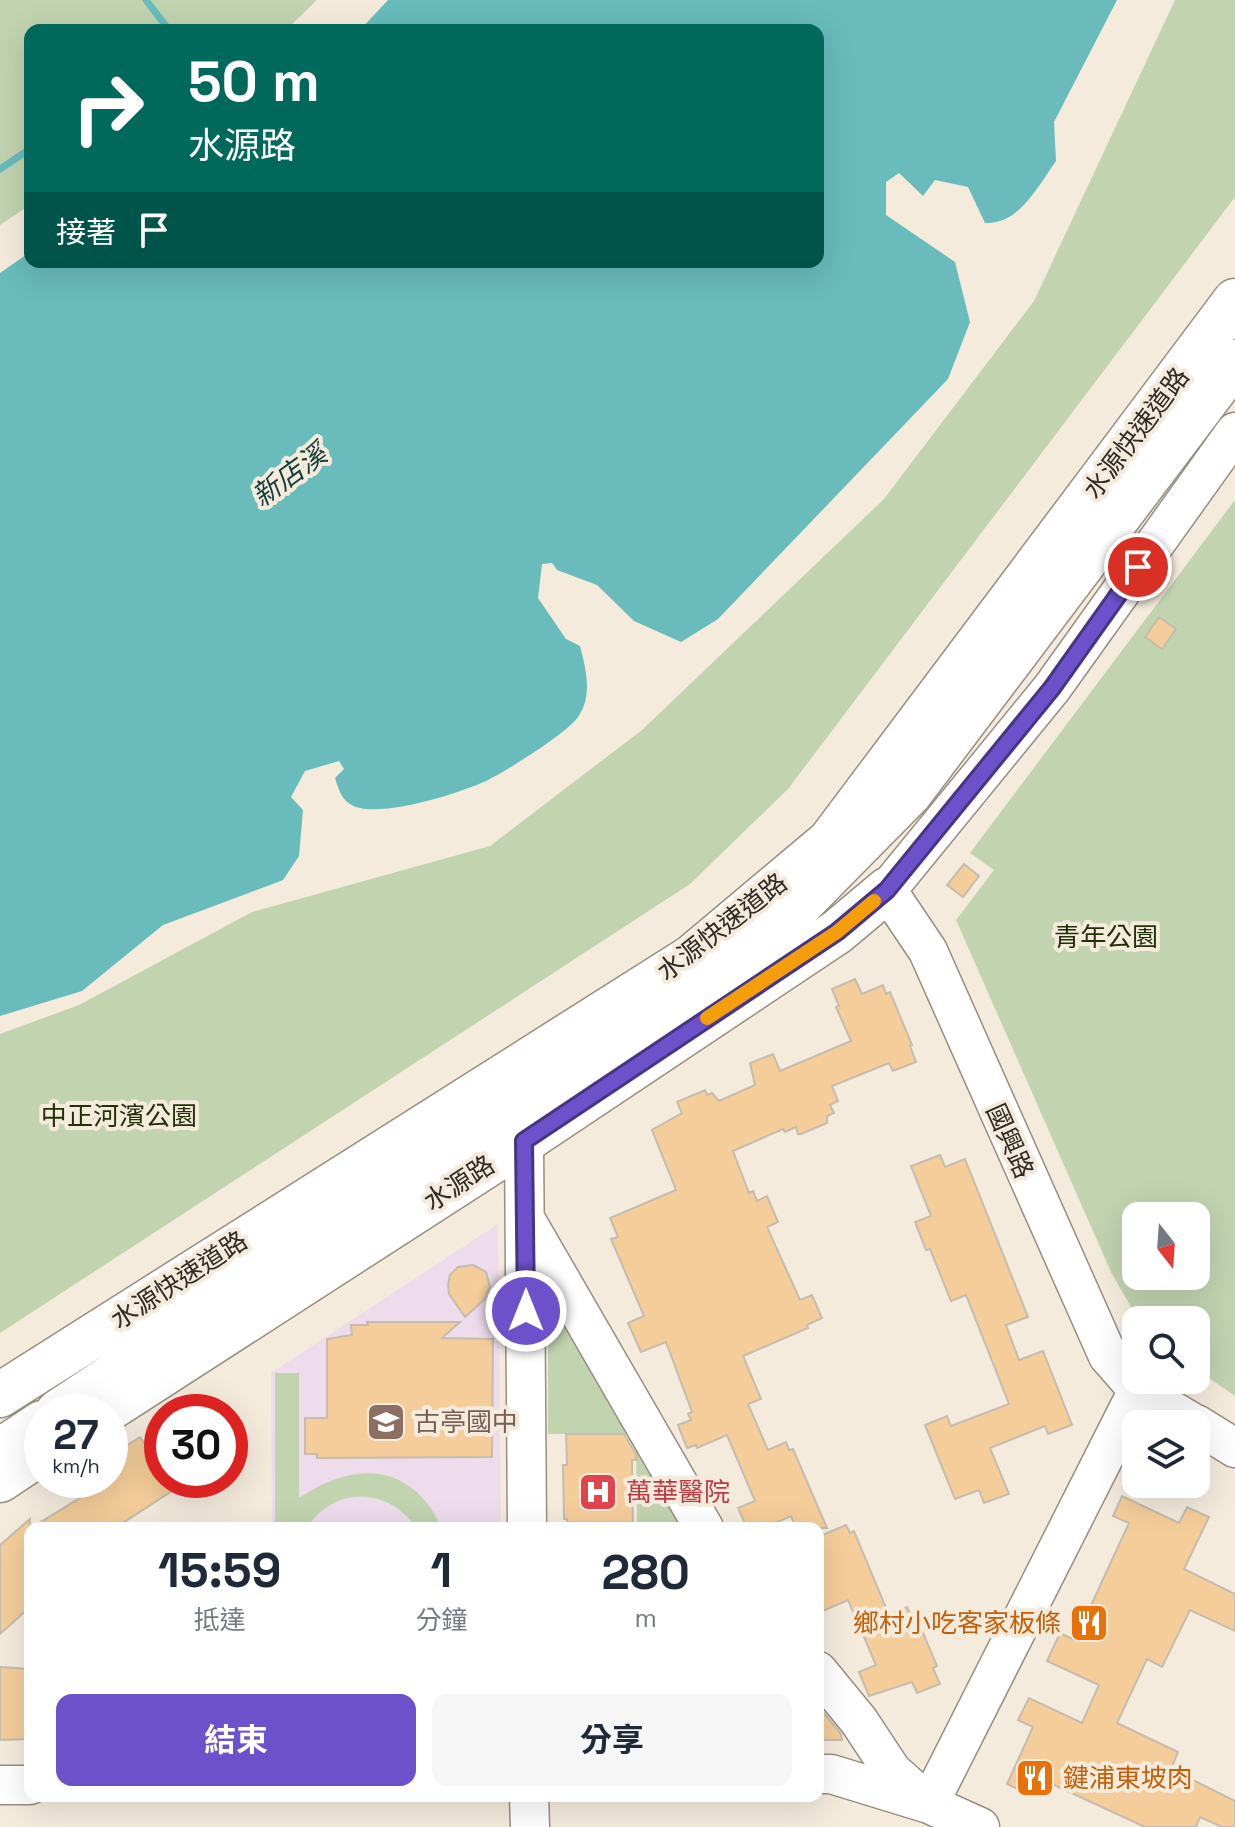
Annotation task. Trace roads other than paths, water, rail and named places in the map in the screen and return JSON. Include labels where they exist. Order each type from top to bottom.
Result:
[{"type":"main road","name":"水源快速道路","points":[[0,1395],[692,957],[830,841],[1235,301]]},
{"type":"main road","name":"水源快速道路","points":[[85,1394],[756,949],[910,793],[1235,362]]},
{"type":"main road","name":"水源路","points":[[128,1397],[524,1141],[837,932],[887,890]]},
{"type":"main road","points":[[0,1425],[110,1354],[214,1279],[310,1196]]},
{"type":"main road","points":[[0,1451],[24,1435]]},
{"type":"main road","points":[[0,1480],[24,1464]]},
{"type":"street","name":"水源路","points":[[887,890],[1052,688],[1235,432]]},
{"type":"street","name":"國興路","points":[[887,890],[928,951],[1092,1325],[1108,1356],[1122,1372]]},
{"type":"street","points":[[524,1141],[527,1522]]},
{"type":"street","points":[[525,1218],[701,1522]]},
{"type":"street","points":[[929,1804],[1136,1394]]},
{"type":"street","name":"國興路","points":[[1145,1394],[1172,1410]]},
{"type":"street","name":"國興路","points":[[1210,1433],[1235,1448]]},
{"type":"street","points":[[824,1678],[859,1721],[892,1771],[929,1804]]},
{"type":"street","points":[[824,1774],[929,1804],[980,1827]]},
{"type":"street","points":[[0,1785],[24,1785]]},
{"type":"street","points":[[529,1802],[530,1827]]},
{"type":"water","name":"新店溪","points":[[388,0],[1117,0],[1054,122],[1056,161],[1018,211],[997,222],[985,223],[968,187],[935,180],[923,196],[899,173],[886,182],[886,215],[955,262],[970,322],[948,379],[718,619],[681,642],[634,621],[597,585],[557,570],[552,563],[542,564],[538,598],[566,639],[580,646],[586,673],[587,691],[583,709],[561,733],[486,781],[438,798],[397,807],[362,808],[347,802],[335,778],[344,769],[339,761],[305,771],[291,797],[303,810],[299,856],[283,880],[163,925],[82,991],[0,1016],[0,273],[24,256],[24,268],[824,268],[824,24],[366,24]]},
{"type":"waterway","points":[[146,0],[164,24]]},
{"type":"waterway","points":[[0,169],[24,153]]},
{"type":"place","name":"古亭國中","points":[[386,1422]]},
{"type":"place","name":"萬華醫院","points":[[598,1492]]},
{"type":"place","name":"鄉村小吃客家板條","points":[[1089,1623]]},
{"type":"place","name":"鍵浦東坡肉","points":[[1035,1778]]},
{"type":"park label","name":"青年公園","points":[[1106,937]]},
{"type":"park label","name":"中正河濱公園","points":[[119,1116]]}]
